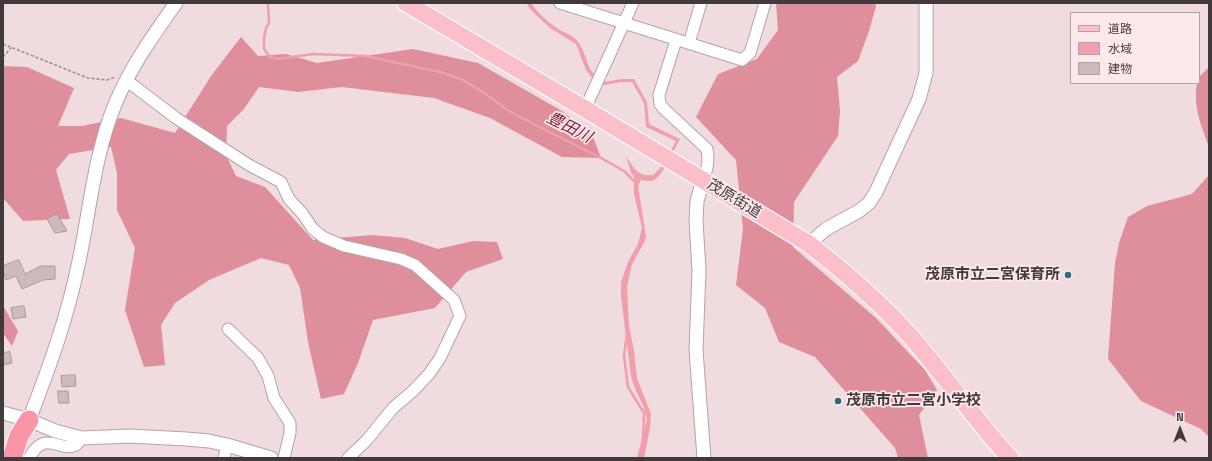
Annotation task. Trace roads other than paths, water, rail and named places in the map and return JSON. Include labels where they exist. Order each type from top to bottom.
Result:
[{"type":"highway","points":[[12,458],[19,436],[29,420]]},
{"type":"highway","points":[[19,458],[29,420]]},
{"type":"main road","name":"茂原街道","points":[[417,6],[809,244],[832,262],[885,309],[912,339],[1010,458]]},
{"type":"street","points":[[29,420],[46,377],[66,312],[79,262],[105,132],[126,80],[176,3]]},
{"type":"street","points":[[560,3],[586,7],[624,23],[742,60],[750,53],[765,3]]},
{"type":"street","points":[[585,109],[633,3]]},
{"type":"street","points":[[688,43],[701,3]]},
{"type":"street","points":[[809,244],[826,229],[859,211],[869,203],[876,192],[919,100],[926,73],[926,3]]},
{"type":"street","points":[[676,40],[659,95],[659,101],[664,109],[708,149],[706,174],[697,201],[699,270],[696,350],[704,458]]},
{"type":"street","points":[[126,80],[176,118],[248,164],[281,182],[289,199],[302,213],[313,229],[323,237],[344,246],[401,259],[415,265],[454,300],[460,316],[440,358],[429,374],[413,392],[393,408],[366,441],[348,458]]},
{"type":"street","points":[[228,329],[258,358],[268,376],[274,398],[290,423],[290,433],[284,458]]},
{"type":"street","points":[[3,413],[82,438],[129,436],[209,441],[225,452],[271,458]]},
{"type":"street","points":[[29,458],[32,452],[39,445],[47,442],[69,446],[77,444],[82,438]]},
{"type":"water","points":[[527,3],[532,3],[548,22],[576,40],[594,74],[599,78],[605,82],[621,79],[634,79],[647,102],[649,124],[680,139],[661,174],[651,181],[641,180],[638,186],[646,236],[645,241],[632,264],[627,287],[629,326],[637,378],[651,414],[650,428],[644,458],[637,458],[647,419],[643,405],[631,377],[621,296],[621,282],[628,262],[638,244],[642,228],[634,194],[634,177],[626,157],[634,168],[643,175],[653,175],[663,165],[676,141],[646,127],[644,103],[632,82],[604,85],[593,79],[586,70],[576,44],[550,28],[529,8]]},
{"type":"waterway","name":"豊田川","points":[[268,3],[269,23],[266,28],[264,38],[264,49],[270,57],[278,59],[313,54],[365,56],[440,72],[461,79],[483,92],[512,113],[624,171],[636,183]]},
{"type":"waterway","name":"豊田川","points":[[627,333],[624,356],[628,387],[644,413],[643,439]]},
{"type":"place","name":"茂原市立二宮保育所","points":[[1068,275]]},
{"type":"place","name":"茂原市立二宮小学校","points":[[838,401]]}]
